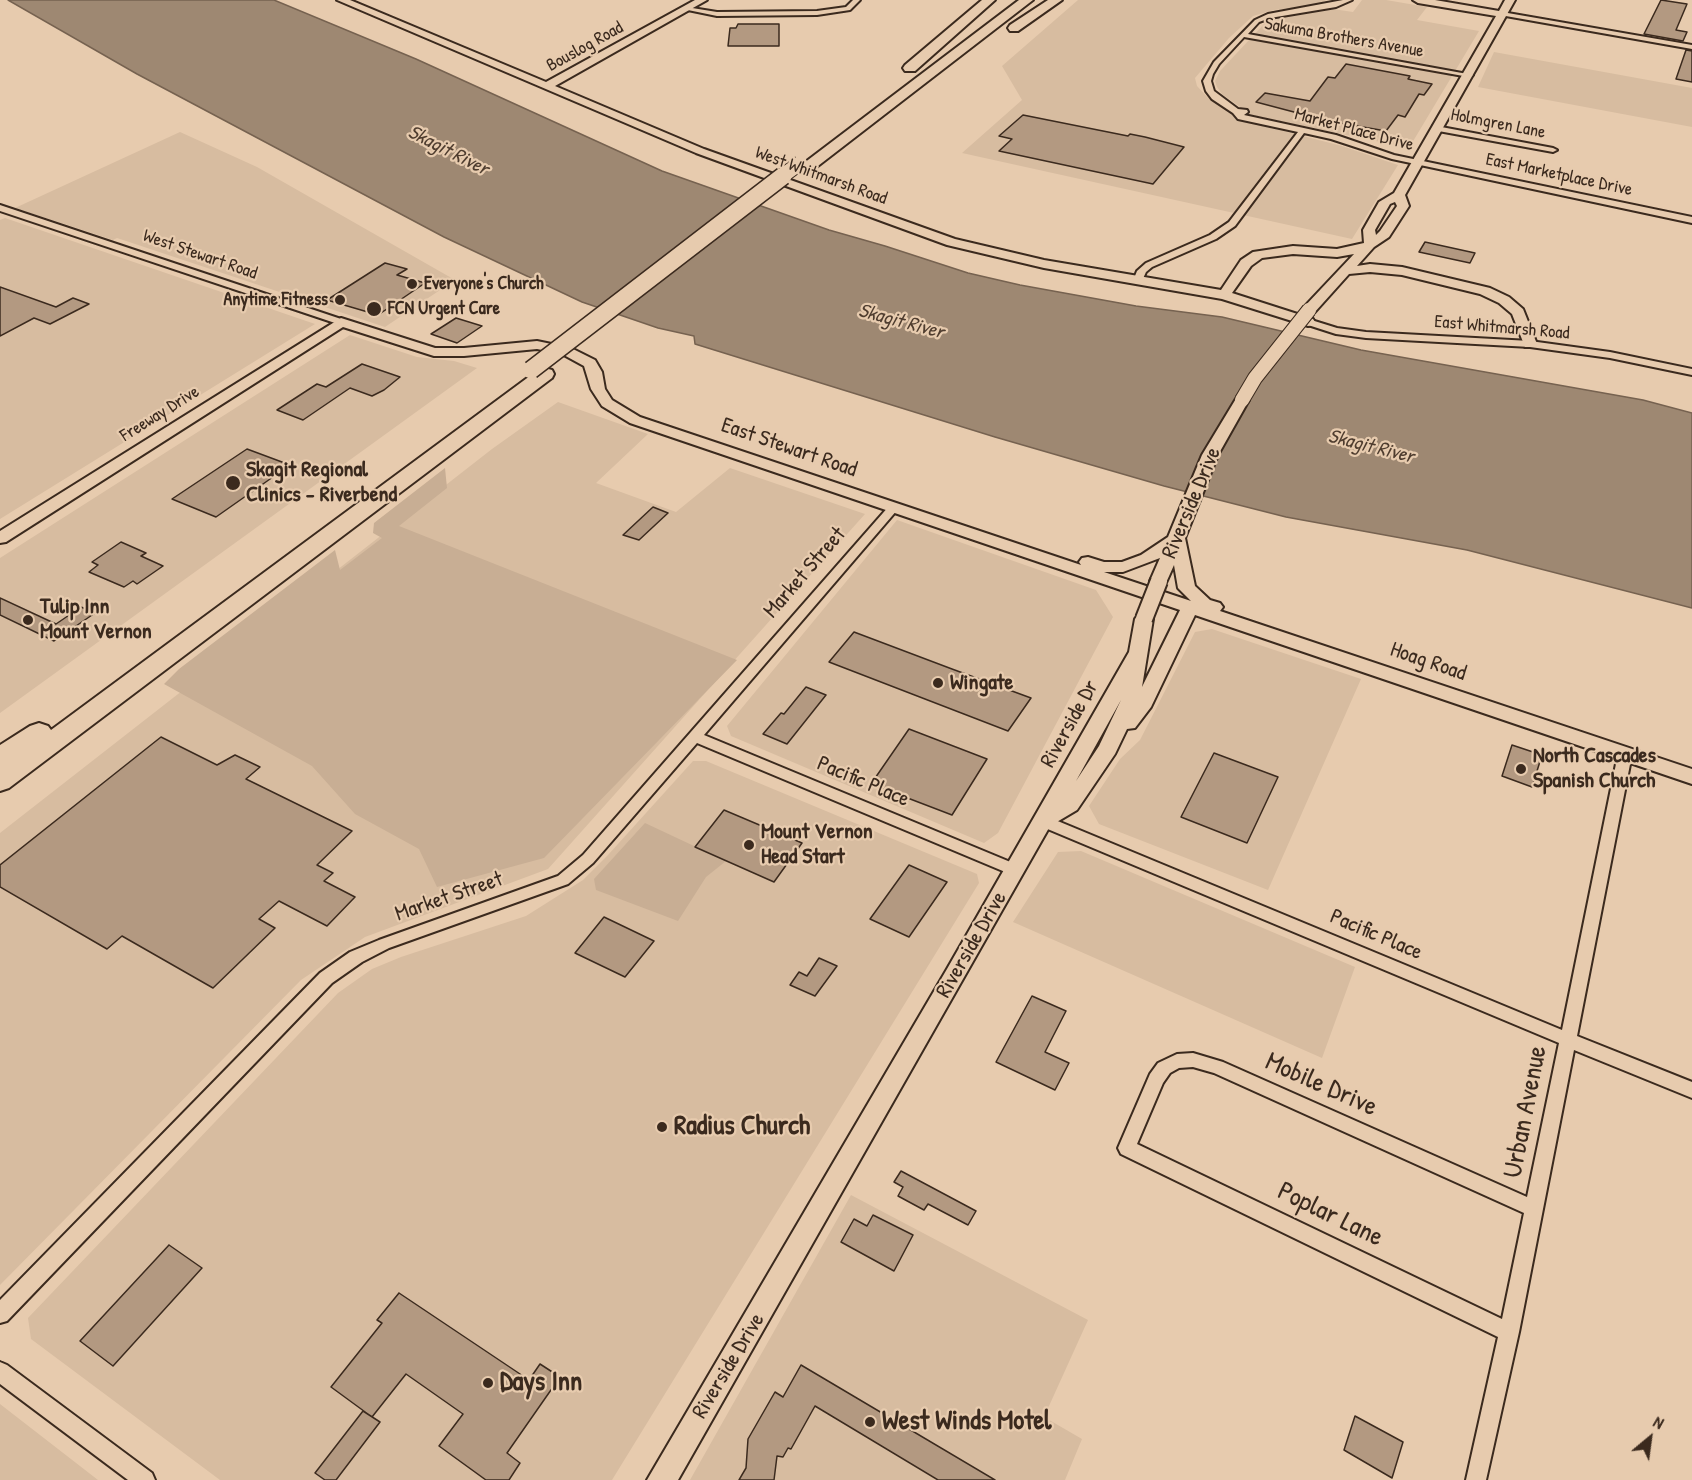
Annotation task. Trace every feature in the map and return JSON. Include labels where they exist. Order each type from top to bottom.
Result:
[{"type":"highway","points":[[900,76],[989,0]]},
{"type":"highway","points":[[829,140],[1005,0]]},
{"type":"highway","points":[[0,781],[241,600],[804,165],[1027,0]]},
{"type":"highway","points":[[869,119],[1056,0]]},
{"type":"highway","points":[[804,165],[882,92]]},
{"type":"highway","points":[[0,759],[538,372]]},
{"type":"highway","points":[[0,797],[159,673],[241,600]]},
{"type":"main road","name":"West Whitmarsh Road","points":[[342,0],[700,151],[951,242],[1032,262],[1224,295],[1309,316]]},
{"type":"main road","name":"Bouslog Road","points":[[546,87],[702,0]]},
{"type":"main road","points":[[1418,0],[1502,14]]},
{"type":"main road","points":[[1402,271],[1388,262],[1377,247],[1369,230],[1385,202],[1399,195],[1510,0]]},
{"type":"main road","name":"Riverside Drive","points":[[662,1480],[1043,821],[1070,805],[1108,749],[1130,701],[1144,619],[1154,587],[1210,455],[1255,378],[1309,316],[1339,276],[1377,247],[1403,206],[1399,195]]},
{"type":"main road","points":[[1224,295],[1246,263],[1258,255],[1282,251],[1348,252],[1377,247]]},
{"type":"main road","points":[[1317,253],[1329,261],[1339,276],[1370,268],[1402,271],[1474,287],[1504,300],[1523,320],[1530,344]]},
{"type":"main road","name":"West Stewart Road","points":[[341,322],[434,352],[464,352],[537,345],[566,351]]},
{"type":"main road","name":"Freeway Drive","points":[[0,538],[341,322]]},
{"type":"main road","name":"East Stewart Road","points":[[566,351],[590,363],[595,372],[598,389],[607,403],[635,420],[947,524],[951,528],[1154,587]]},
{"type":"main road","points":[[947,524],[971,527],[1103,567],[1123,567],[1148,559],[1179,532]]},
{"type":"main road","points":[[1179,532],[1187,588],[1204,604],[1319,643],[1399,677]]},
{"type":"main road","name":"Hoag Road","points":[[1154,587],[1190,607],[1692,777]]},
{"type":"main road","points":[[1108,749],[1144,702],[1190,607]]},
{"type":"main road","name":"Riverside Dr","points":[[1043,821],[1139,651]]},
{"type":"street","points":[[686,9],[717,14],[817,14],[849,9],[857,0]]},
{"type":"street","points":[[1242,35],[1257,21],[1268,16],[1336,5],[1349,0]]},
{"type":"street","points":[[1502,14],[1692,47]]},
{"type":"street","name":"Sakuma Brothers Avenue","points":[[1242,35],[1440,71],[1467,78]]},
{"type":"street","name":"Market Place Drive","points":[[1242,35],[1216,63],[1207,81],[1215,97],[1241,117],[1333,137],[1392,157],[1418,163]]},
{"type":"street","name":"Holmgren Lane","points":[[1436,128],[1553,150]]},
{"type":"street","points":[[1138,281],[1142,271],[1149,265],[1213,237],[1232,224],[1302,131]]},
{"type":"street","name":"East Marketplace Drive","points":[[1418,163],[1692,220]]},
{"type":"street","name":"West Stewart Road","points":[[0,208],[341,322]]},
{"type":"street","name":"East Whitmarsh Road","points":[[1309,316],[1336,331],[1366,335],[1530,344],[1610,356],[1692,372]]},
{"type":"street","name":"Market Street","points":[[0,1314],[326,978],[356,957],[384,944],[563,880],[588,858],[894,507]]},
{"type":"street","name":"Pacific Place","points":[[694,736],[1015,870]]},
{"type":"street","name":"Urban Avenue","points":[[1476,1480],[1509,1332],[1625,754]]},
{"type":"street","name":"Pacific Place","points":[[1043,821],[1568,1040],[1692,1089]]},
{"type":"street","name":"Mobile Drive","points":[[1127,1148],[1156,1079],[1164,1068],[1177,1061],[1194,1060],[1217,1067],[1534,1209]]},
{"type":"street","name":"Poplar Lane","points":[[1127,1148],[1509,1332]]},
{"type":"street","points":[[0,1372],[145,1480]]},
{"type":"shaded area","points":[[1078,0],[1326,0],[1316,6],[1274,10],[1253,16],[1229,38],[1195,78],[1197,86],[1209,99],[1248,122],[1342,146],[1398,165],[1352,239],[962,153],[1022,100],[1002,66]]},
{"type":"shaded area","points":[[1362,0],[1386,0],[1427,7],[1417,20],[1479,31],[1409,148],[1251,115],[1222,94],[1217,87],[1215,81],[1220,71],[1265,23],[1300,13],[1333,9],[1353,12]]},
{"type":"shaded area","points":[[1494,52],[1692,88],[1692,127],[1478,87]]},
{"type":"shaded area","points":[[180,132],[257,167],[455,280],[385,327],[117,238],[113,240],[15,208]]},
{"type":"shaded area","points":[[5,218],[315,324],[0,519],[0,220]]},
{"type":"shaded area","points":[[350,335],[417,357],[454,361],[477,368],[0,713],[0,558]]},
{"type":"shaded area","points":[[558,402],[648,434],[596,483],[676,512],[730,468],[865,514],[548,869],[365,937],[301,980],[0,1285],[0,833],[492,449]]},
{"type":"shaded area","points":[[445,468],[447,488],[399,526],[737,660],[544,858],[437,887],[419,849],[355,814],[312,766],[164,684],[179,669],[335,550],[340,570],[382,538],[373,533],[374,523]]},
{"type":"shaded area","points":[[897,520],[1096,590],[1113,617],[998,833],[984,843],[731,736],[727,726]]},
{"type":"shaded area","points":[[1212,629],[1361,679],[1268,890],[1099,824],[1089,806],[1120,759],[1140,740],[1195,632]]},
{"type":"shaded area","points":[[693,761],[706,761],[977,874],[979,883],[612,1480],[220,1480],[31,1339],[28,1318],[338,993],[372,969],[401,957],[526,916],[583,880]]},
{"type":"shaded area","points":[[645,823],[726,861],[706,877],[678,921],[596,890],[594,879]]},
{"type":"shaded area","points":[[1081,851],[1355,967],[1322,1058],[1013,922],[1058,852]]},
{"type":"shaded area","points":[[851,1195],[1088,1320],[1044,1417],[1082,1439],[1065,1480],[690,1480]]},
{"type":"shaded area","points":[[0,1404],[98,1480],[0,1480]]},
{"type":"water","name":"Skagit River","points":[[8,0],[274,0],[416,59],[662,171],[829,230],[968,273],[1136,306],[1222,317],[1361,350],[1643,400],[1692,413],[1692,608],[1467,550],[1286,517],[1164,486],[995,437],[695,344],[694,336],[658,328],[582,302],[444,237],[137,74]]},
{"type":"building","points":[[1661,0],[1687,4],[1676,30],[1687,32],[1683,41],[1644,34]]},
{"type":"building","points":[[738,24],[779,24],[779,46],[728,46],[730,28],[736,28]]},
{"type":"building","points":[[1686,50],[1692,51],[1692,82],[1676,79]]},
{"type":"building","points":[[1346,64],[1410,76],[1408,79],[1432,84],[1424,95],[1419,94],[1405,117],[1398,115],[1386,131],[1328,121],[1256,102],[1265,93],[1310,101],[1328,77],[1335,78]]},
{"type":"building","points":[[1023,115],[1128,136],[1130,134],[1184,147],[1153,184],[999,151],[1012,139],[999,136]]},
{"type":"building","points":[[1425,242],[1475,253],[1470,263],[1419,252]]},
{"type":"building","points":[[385,263],[407,269],[397,275],[425,283],[378,315],[327,300]]},
{"type":"building","points":[[0,287],[56,307],[73,298],[89,304],[50,324],[34,318],[0,336]]},
{"type":"building","points":[[456,318],[482,326],[457,343],[431,334]]},
{"type":"building","points":[[362,364],[400,377],[372,396],[350,388],[303,420],[277,410],[317,384],[326,387]]},
{"type":"building","name":"Skagit Regional Clinics - Riverbend","points":[[247,449],[290,465],[216,517],[172,499]]},
{"type":"building","points":[[653,507],[668,513],[639,540],[623,535]]},
{"type":"building","points":[[121,542],[146,553],[141,556],[163,566],[137,584],[133,581],[124,587],[89,572],[98,565],[92,562]]},
{"type":"building","name":"Tulip Inn Mount Vernon","points":[[0,598],[56,624],[81,607],[95,613],[54,641],[0,615]]},
{"type":"building","name":"Wingate","points":[[854,632],[1031,698],[1008,731],[829,662]]},
{"type":"building","points":[[806,687],[826,695],[787,744],[763,734],[781,713],[784,714]]},
{"type":"building","points":[[909,729],[987,759],[952,815],[871,784]]},
{"type":"building","points":[[161,737],[217,765],[235,755],[260,767],[246,779],[352,831],[317,865],[333,873],[324,881],[355,897],[327,926],[279,901],[259,919],[275,928],[213,988],[122,936],[107,949],[0,887],[0,865]]},
{"type":"building","name":"North Cascades Spanish Church","points":[[1512,745],[1542,755],[1532,787],[1502,776]]},
{"type":"building","points":[[1214,753],[1278,777],[1247,843],[1181,817]]},
{"type":"building","name":"Mount Vernon Head Start","points":[[724,810],[802,843],[774,882],[695,847]]},
{"type":"building","points":[[909,865],[947,882],[909,937],[870,919]]},
{"type":"building","points":[[604,917],[654,941],[625,977],[575,953]]},
{"type":"building","points":[[819,958],[837,966],[815,996],[790,985],[799,972],[807,976]]},
{"type":"building","points":[[1032,996],[1066,1011],[1045,1052],[1069,1063],[1055,1090],[996,1062]]},
{"type":"building","points":[[901,1171],[976,1211],[968,1225],[928,1204],[924,1210],[898,1196],[903,1187],[894,1182]]},
{"type":"building","points":[[873,1215],[913,1235],[894,1271],[841,1242],[854,1219],[867,1226]]},
{"type":"building","points":[[169,1245],[202,1268],[113,1366],[80,1341]]},
{"type":"building","name":"Days Inn","points":[[399,1293],[529,1380],[540,1364],[560,1377],[507,1453],[520,1463],[509,1480],[486,1480],[439,1446],[463,1414],[406,1374],[372,1417],[331,1387],[382,1323],[377,1320]]},
{"type":"building","name":"West Winds Motel","points":[[801,1365],[995,1480],[938,1480],[815,1406],[791,1449],[788,1448],[783,1457],[777,1456],[774,1480],[739,1480],[746,1468],[748,1439],[775,1392],[783,1397]]},
{"type":"building","points":[[363,1411],[380,1422],[336,1480],[325,1480],[315,1473]]},
{"type":"building","points":[[1355,1416],[1403,1442],[1392,1478],[1344,1450]]},
{"type":"place","name":"Everyone's Church","points":[[412,284]]},
{"type":"place","name":"Anytime Fitness","points":[[340,300]]},
{"type":"place","name":"FCN Urgent Care","points":[[374,309]]},
{"type":"place","name":"Skagit Regional Clinics - Riverbend","points":[[233,483]]},
{"type":"place","name":"Tulip Inn Mount Vernon","points":[[28,620]]},
{"type":"place","name":"Wingate","points":[[938,683]]},
{"type":"place","name":"North Cascades Spanish Church","points":[[1521,769]]},
{"type":"place","name":"Mount Vernon Head Start","points":[[749,845]]},
{"type":"place","name":"Radius Church","points":[[662,1127]]},
{"type":"place","name":"Days Inn","points":[[488,1383]]},
{"type":"place","name":"West Winds Motel","points":[[870,1422]]}]
